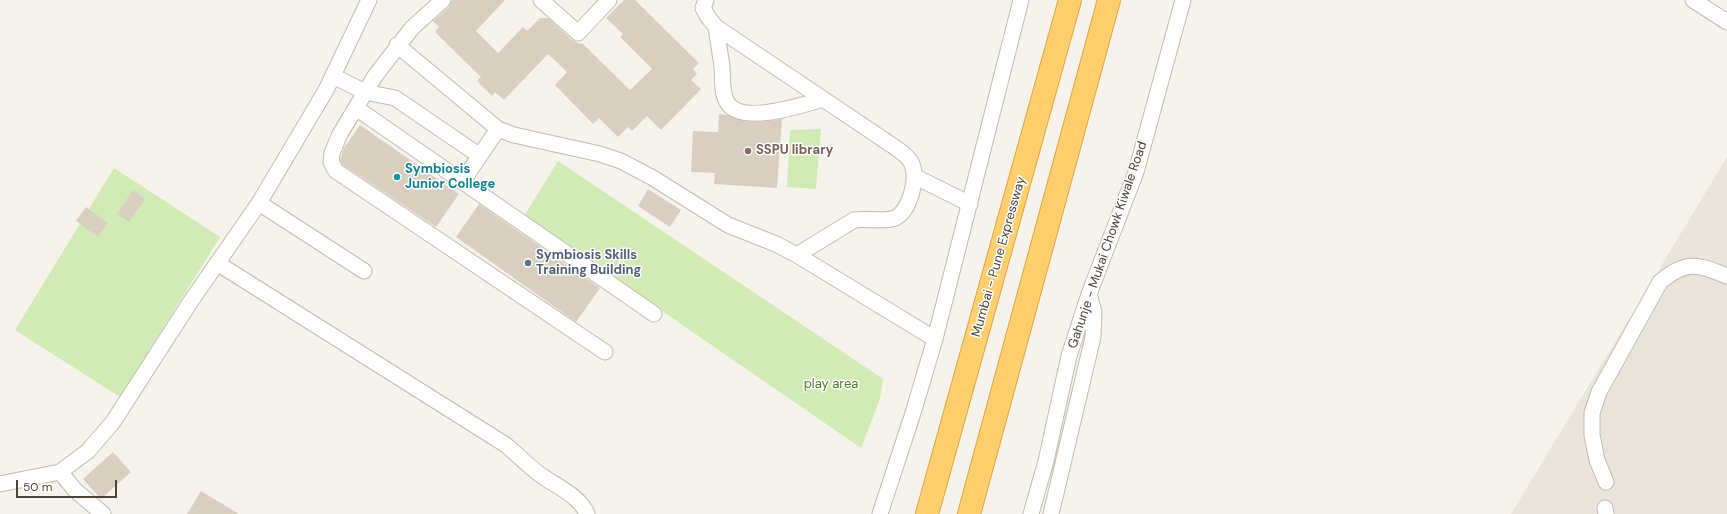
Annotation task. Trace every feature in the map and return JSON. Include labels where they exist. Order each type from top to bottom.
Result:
[{"type":"highway","name":"Mumbai - Pune Expressway","points":[[927,514],[1070,0]]},
{"type":"highway","points":[[969,514],[1109,0]]},
{"type":"street","points":[[0,484],[60,472],[88,451],[113,422],[218,263],[260,203],[333,76],[369,0]]},
{"type":"street","points":[[443,0],[412,28],[397,45],[340,134],[332,153],[331,162],[336,171],[605,352]]},
{"type":"street","points":[[541,0],[578,33],[609,0]]},
{"type":"street","points":[[706,0],[703,8],[716,27],[906,155],[912,164],[914,176],[912,192],[907,206],[900,215],[893,219],[886,220],[865,218],[854,220],[797,255]]},
{"type":"street","points":[[880,514],[914,413],[935,340],[1021,0]]},
{"type":"street","name":"Gahunje - Mukai Chowk Kiwale Road","points":[[1031,514],[1046,461],[1069,356],[1089,294],[1136,172],[1183,0]]},
{"type":"street","points":[[1693,0],[1727,22]]},
{"type":"street","points":[[716,27],[723,92],[728,103],[735,110],[747,113],[759,113],[795,108],[823,99]]},
{"type":"street","points":[[397,45],[498,129],[514,135],[600,154],[621,161],[653,178],[728,225],[776,244],[797,255],[935,340]]},
{"type":"street","points":[[333,76],[366,92],[395,98],[480,156]]},
{"type":"street","points":[[356,108],[654,314]]},
{"type":"street","points":[[462,182],[498,129]]},
{"type":"street","points":[[914,176],[970,204]]},
{"type":"street","points":[[260,203],[364,271]]},
{"type":"street","points":[[218,263],[506,445],[541,476],[575,499],[585,510],[586,514]]},
{"type":"street","points":[[1606,482],[1597,460],[1592,435],[1592,413],[1599,392],[1660,282],[1671,273],[1682,267],[1692,266],[1727,276]]},
{"type":"street","points":[[1051,514],[1093,336],[1094,312],[1089,294]]},
{"type":"street","points":[[60,472],[75,490],[103,514]]},
{"type":"shaded area","points":[[1727,157],[1727,514],[1511,514]]},
{"type":"green space","points":[[821,129],[816,189],[787,187],[790,130]]},
{"type":"green space","name":"play area","points":[[558,161],[883,379],[880,399],[861,448],[524,216]]},
{"type":"green space","points":[[114,168],[220,237],[120,397],[15,330]]},
{"type":"building","points":[[452,0],[505,0],[476,31],[498,53],[523,27],[527,31],[540,18],[548,18],[572,40],[581,44],[582,43],[630,90],[652,69],[620,37],[623,34],[606,18],[624,0],[635,0],[699,63],[693,69],[697,74],[691,80],[701,89],[661,130],[647,116],[632,131],[628,127],[618,137],[599,118],[593,124],[555,85],[567,72],[548,54],[504,100],[495,92],[492,96],[477,81],[481,77],[435,32],[439,27],[433,21],[449,7]]},
{"type":"building","name":"SSPU library","points":[[719,114],[744,121],[759,122],[782,119],[777,188],[714,184],[715,173],[691,172],[693,131],[718,132]]},
{"type":"building","name":"Symbiosis Junior College","points":[[360,125],[459,194],[436,227],[343,165],[340,160],[344,148]]},
{"type":"building","points":[[648,189],[681,210],[670,227],[638,206]]},
{"type":"building","points":[[133,190],[145,199],[129,222],[117,214]]},
{"type":"building","name":"Symbiosis Skills Training Building","points":[[479,204],[600,288],[576,322],[456,237]]},
{"type":"building","points":[[86,207],[108,223],[98,237],[76,221]]},
{"type":"building","points":[[113,452],[131,472],[101,499],[83,479]]},
{"type":"building","points":[[201,491],[239,514],[187,514]]},
{"type":"place","name":"SSPU library","points":[[748,151]]},
{"type":"place","name":"Symbiosis Junior College","points":[[397,177]]},
{"type":"place","name":"Symbiosis Skills Training Building","points":[[528,263]]}]
